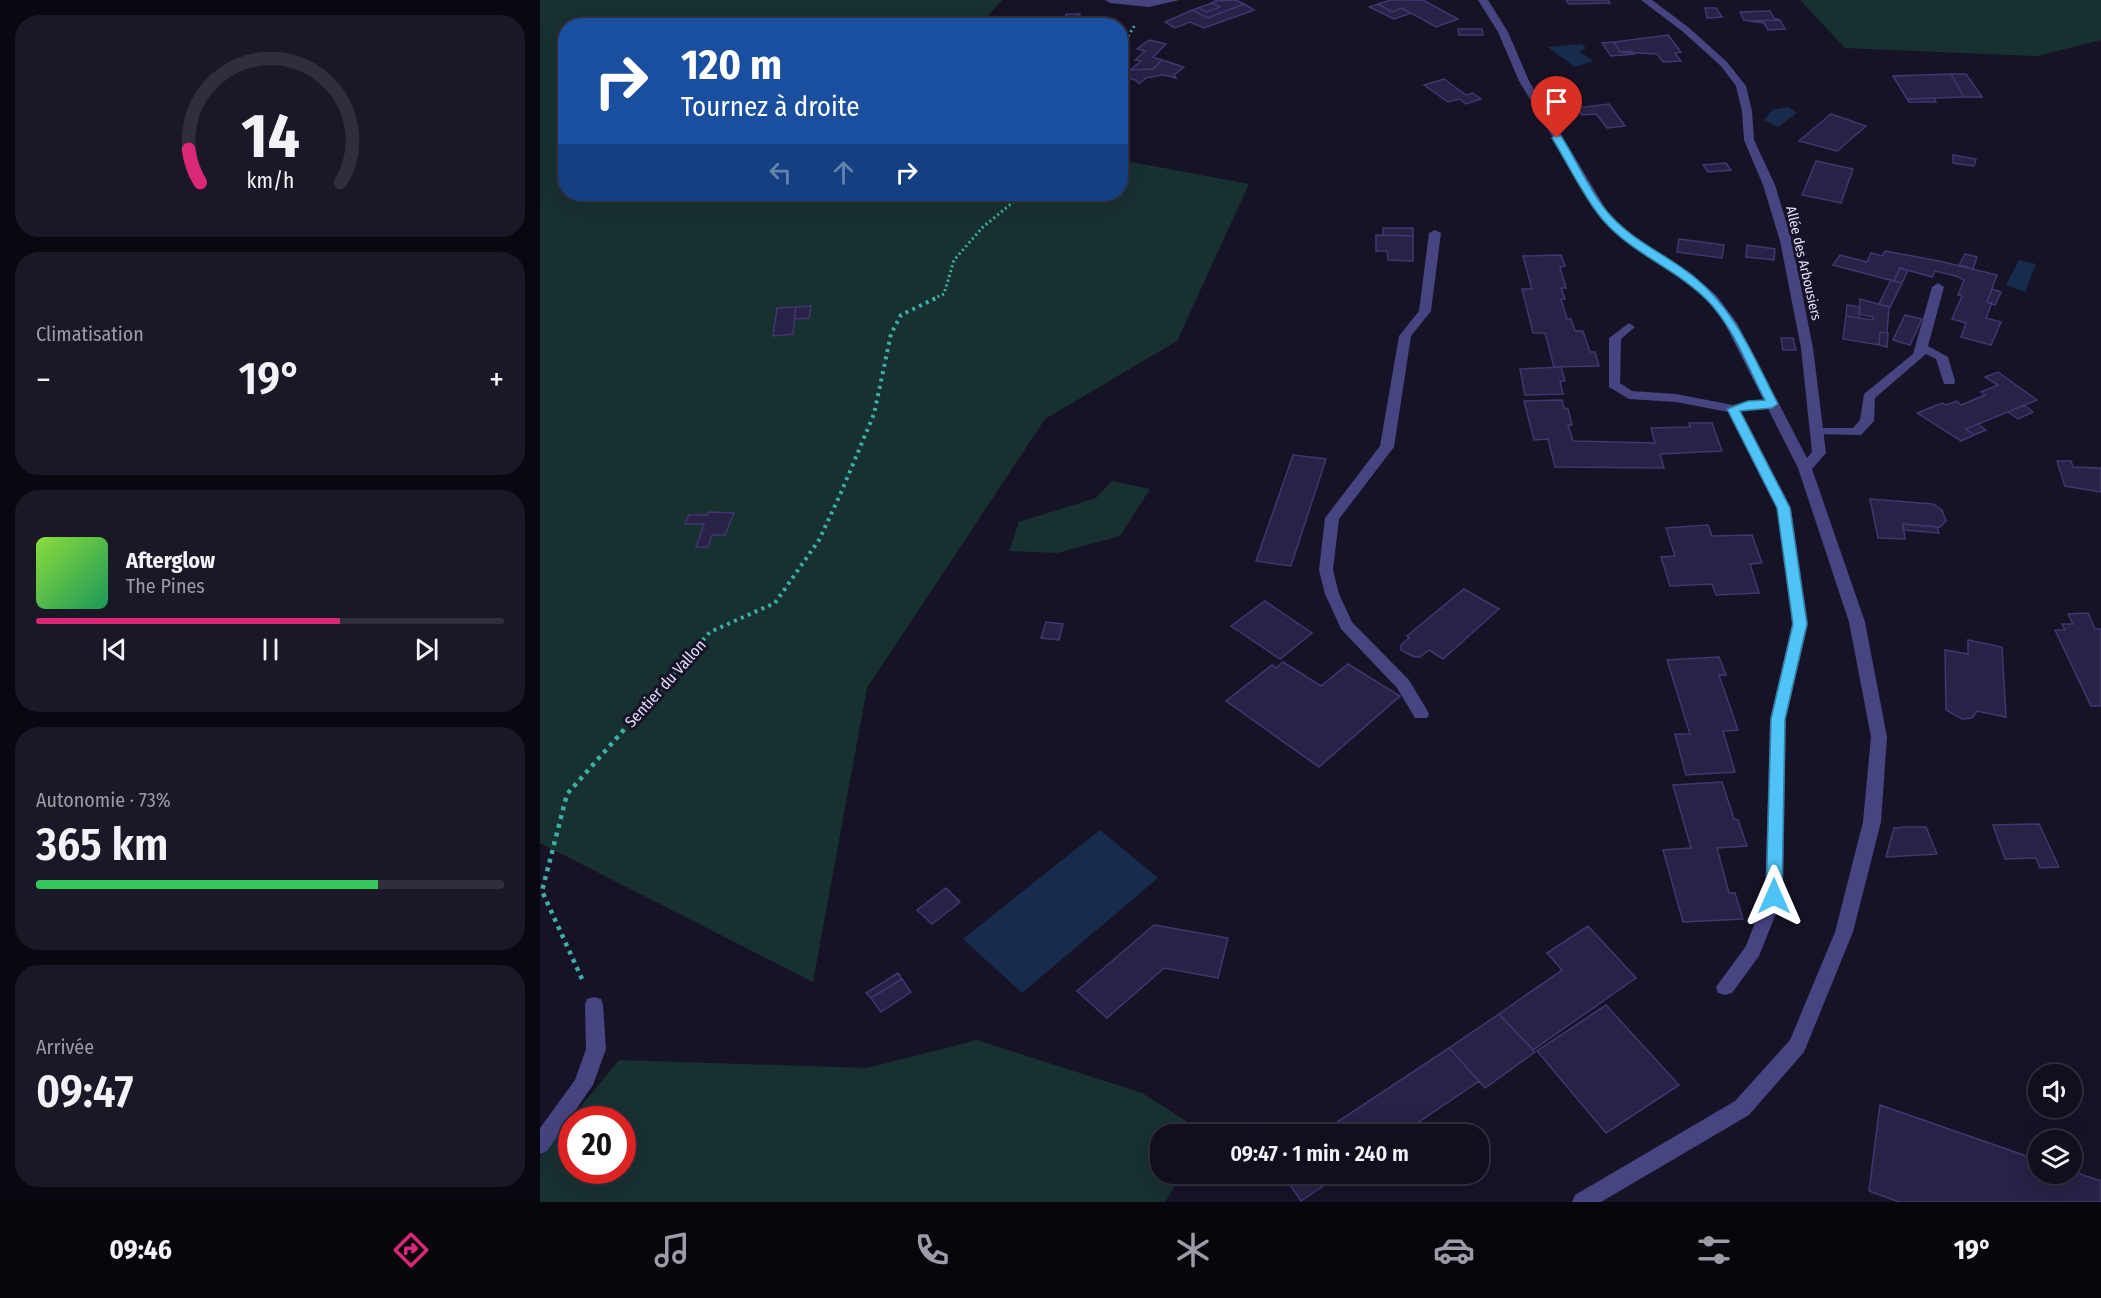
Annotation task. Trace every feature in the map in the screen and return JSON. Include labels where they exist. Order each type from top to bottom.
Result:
[{"type":"street","points":[[1110,0],[1149,4],[1174,0]]},
{"type":"street","points":[[1482,0],[1503,32],[1524,81],[1606,218],[1632,240],[1688,277],[1713,299],[1731,323],[1805,468],[1857,622],[1879,737],[1872,822],[1844,932],[1797,1046],[1742,1108],[1582,1202]]},
{"type":"street","name":"Allée des Arbousiers","points":[[1646,0],[1685,28],[1724,64],[1741,86],[1747,111],[1749,140],[1769,185],[1786,241],[1808,348],[1819,453],[1805,468]]},
{"type":"street","points":[[1421,714],[1403,684],[1346,625],[1332,594],[1326,570],[1332,518],[1387,447],[1405,336],[1425,311],[1435,233]]},
{"type":"street","points":[[1817,431],[1856,432],[1867,421],[1869,397],[1919,355],[1938,286]]},
{"type":"street","points":[[1629,327],[1615,338],[1614,384],[1629,395],[1676,398],[1733,409],[1748,405],[1772,404]]},
{"type":"street","points":[[1922,348],[1942,357],[1949,381]]},
{"type":"street","points":[[1725,987],[1753,950],[1774,896],[1778,719],[1800,624],[1784,508],[1733,409]]},
{"type":"street","points":[[540,1144],[583,1085],[596,1049],[594,1005]]},
{"type":"path","name":"Sentier du Vallon","points":[[594,1005],[542,891],[567,794],[710,632],[775,603],[819,540],[840,495],[874,414],[891,334],[901,315],[944,294],[954,260],[983,227],[1015,201]]},
{"type":"green space","points":[[540,0],[1002,0],[986,18],[558,18],[558,201],[1128,201],[1128,161],[1249,184],[1177,341],[1045,419],[867,688],[813,982],[540,843]]},
{"type":"green space","points":[[1800,0],[2101,0],[2101,40],[2037,56],[1845,48]]},
{"type":"green space","points":[[1112,481],[1150,489],[1120,536],[1057,553],[1009,551],[1019,522],[1096,498]]},
{"type":"green space","points":[[977,1040],[1142,1093],[1191,1124],[1150,1124],[1150,1184],[1176,1184],[1165,1202],[540,1202],[540,1156],[558,1134],[558,1184],[636,1184],[636,1106],[581,1106],[619,1060],[867,1068]]},
{"type":"water","points":[[1582,44],[1586,48],[1580,52],[1593,61],[1575,67],[1548,47]]},
{"type":"water","points":[[1788,107],[1797,113],[1778,127],[1764,120],[1772,110]]},
{"type":"water","points":[[2019,260],[2036,264],[2025,292],[2006,285]]},
{"type":"water","points":[[1100,830],[1158,878],[1022,993],[963,939]]},
{"type":"building","points":[[1236,0],[1244,4],[1208,18],[1192,10],[1198,8],[1207,12],[1220,7],[1212,3],[1215,1]]},
{"type":"building","points":[[1391,0],[1423,0],[1458,19],[1436,27],[1402,8],[1392,12],[1378,4]]},
{"type":"building","points":[[1566,0],[1608,0],[1610,3],[1569,4]]},
{"type":"building","points":[[1212,3],[1220,7],[1207,12],[1198,8]]},
{"type":"building","points":[[1244,4],[1254,10],[1204,28],[1190,22],[1175,28],[1165,22],[1192,10],[1208,18]]},
{"type":"building","points":[[1378,4],[1392,12],[1402,8],[1411,13],[1394,19],[1369,7]]},
{"type":"building","points":[[1705,8],[1716,8],[1722,17],[1707,18]]},
{"type":"building","points":[[1770,11],[1774,18],[1780,20],[1744,20],[1740,12]]},
{"type":"building","points":[[1066,14],[1080,14],[1079,18],[1065,18]]},
{"type":"building","points":[[1780,20],[1785,29],[1768,30],[1764,23],[1750,21]]},
{"type":"building","points":[[1458,29],[1482,29],[1483,35],[1459,35]]},
{"type":"building","points":[[1668,35],[1681,52],[1675,53],[1681,61],[1663,62],[1657,54],[1620,52],[1614,42]]},
{"type":"building","points":[[1149,40],[1166,44],[1153,57],[1162,60],[1153,69],[1130,70],[1141,61],[1135,60],[1145,51],[1137,49]]},
{"type":"building","points":[[1614,42],[1620,52],[1632,51],[1634,54],[1611,56],[1602,43]]},
{"type":"building","points":[[1162,60],[1184,67],[1174,75],[1176,78],[1163,75],[1146,78],[1139,84],[1136,80],[1128,78],[1130,70],[1153,69]]},
{"type":"building","points":[[1951,74],[1966,74],[1982,97],[1964,97]]},
{"type":"building","points":[[1951,74],[1964,97],[1907,99],[1893,76]]},
{"type":"building","points":[[1444,79],[1466,95],[1473,93],[1481,99],[1466,104],[1459,99],[1448,102],[1424,85]]},
{"type":"building","points":[[1934,98],[1936,102],[1909,102],[1907,99]]},
{"type":"building","points":[[1609,104],[1625,126],[1607,128],[1596,114],[1582,115],[1577,108]]},
{"type":"building","points":[[1831,114],[1866,126],[1837,151],[1799,141]]},
{"type":"building","points":[[1953,155],[1976,159],[1974,166],[1953,163]]},
{"type":"building","points":[[1816,161],[1853,169],[1841,203],[1802,195]]},
{"type":"building","points":[[1726,163],[1731,170],[1708,172],[1703,165]]},
{"type":"building","points":[[1383,228],[1413,228],[1413,236],[1383,235]]},
{"type":"building","points":[[1376,235],[1413,236],[1413,261],[1388,260],[1387,251],[1376,251]]},
{"type":"building","points":[[1679,239],[1724,245],[1722,258],[1677,252]]},
{"type":"building","points":[[1747,245],[1775,249],[1774,260],[1746,257]]},
{"type":"building","points":[[1885,251],[1997,275],[1987,302],[1992,303],[1986,318],[2001,322],[1991,345],[1961,337],[1966,323],[1952,319],[1962,296],[1958,295],[1964,280],[1935,271],[1932,277],[1900,268],[1894,281],[1833,265],[1840,255],[1867,262],[1871,253],[1882,256]]},
{"type":"building","points":[[1965,254],[1977,257],[1973,269],[1959,265]]},
{"type":"building","points":[[1561,255],[1565,266],[1560,267],[1566,288],[1561,288],[1565,299],[1561,299],[1567,319],[1571,319],[1575,331],[1583,331],[1590,352],[1595,352],[1599,366],[1554,367],[1545,333],[1533,333],[1522,289],[1532,289],[1523,256]]},
{"type":"building","points":[[1900,268],[1908,270],[1902,283],[1894,281]]},
{"type":"building","points":[[1891,280],[1902,283],[1890,307],[1879,304]]},
{"type":"building","points":[[1992,289],[2001,292],[1995,305],[1987,302]]},
{"type":"building","points":[[1860,299],[1889,307],[1887,333],[1880,332],[1879,345],[1843,339],[1846,316],[1873,320],[1873,317],[1859,314]]},
{"type":"building","points":[[1847,305],[1860,307],[1859,318],[1846,316]]},
{"type":"building","points":[[811,306],[809,318],[794,319],[796,307]]},
{"type":"building","points":[[796,307],[793,334],[773,336],[777,308]]},
{"type":"building","points":[[1905,315],[1922,319],[1910,345],[1893,340]]},
{"type":"building","points":[[1880,332],[1888,333],[1887,347],[1879,345]]},
{"type":"building","points":[[1781,338],[1793,338],[1796,350],[1783,350]]},
{"type":"building","points":[[1561,367],[1565,381],[1560,381],[1563,394],[1525,395],[1520,369]]},
{"type":"building","points":[[1998,372],[2037,400],[1966,429],[1974,435],[1961,441],[1917,413],[1942,403],[1946,405],[1957,401],[1961,405],[1985,395],[1981,392],[1998,385],[1985,377]]},
{"type":"building","points":[[1562,400],[1564,408],[1568,409],[1572,425],[1568,425],[1573,441],[1655,443],[1651,428],[1690,427],[1689,423],[1712,423],[1722,451],[1660,454],[1664,468],[1555,467],[1548,439],[1534,440],[1524,401]]},
{"type":"building","points":[[2024,405],[2033,412],[2018,419],[2008,412]]},
{"type":"building","points":[[1978,424],[1986,430],[1974,435],[1966,429]]},
{"type":"building","points":[[1293,455],[1326,459],[1291,566],[1256,561]]},
{"type":"building","points":[[2057,461],[2071,461],[2073,467],[2101,468],[2101,492],[2065,486]]},
{"type":"building","points":[[1870,499],[1933,504],[1942,510],[1946,521],[1940,527],[1903,524],[1905,539],[1878,538]]},
{"type":"building","points":[[709,512],[734,513],[725,535],[712,535],[708,547],[696,547],[704,524],[685,524],[689,515],[707,515]]},
{"type":"building","points":[[1903,524],[1937,527],[1939,533],[1903,530]]},
{"type":"building","points":[[1708,525],[1712,536],[1752,535],[1762,563],[1750,564],[1759,593],[1716,595],[1712,584],[1670,586],[1661,557],[1675,556],[1666,528]]},
{"type":"building","points":[[1464,589],[1499,609],[1443,659],[1429,650],[1420,657],[1414,657],[1401,650],[1401,645],[1409,638],[1407,636]]},
{"type":"building","points":[[1265,601],[1312,633],[1280,659],[1231,626]]},
{"type":"building","points":[[2088,613],[2095,629],[2101,629],[2101,706],[2091,706],[2055,630],[2065,630],[2062,624],[2073,624],[2068,614]]},
{"type":"building","points":[[1046,622],[1063,624],[1059,640],[1041,638]]},
{"type":"building","points":[[1968,640],[2002,647],[2006,717],[1977,711],[1972,718],[1962,719],[1946,710],[1945,650],[1968,654]]},
{"type":"building","points":[[1719,657],[1726,675],[1719,675],[1738,730],[1723,731],[1735,772],[1686,775],[1675,734],[1690,734],[1667,660]]},
{"type":"building","points":[[1283,662],[1321,686],[1348,664],[1400,696],[1319,767],[1226,701],[1272,665],[1276,668]]},
{"type":"building","points":[[1722,782],[1734,819],[1738,820],[1747,846],[1717,848],[1729,893],[1735,893],[1743,919],[1683,922],[1663,850],[1691,848],[1673,785]]},
{"type":"building","points":[[2039,824],[2059,867],[2040,868],[2036,858],[2005,859],[1993,825]]},
{"type":"building","points":[[1926,827],[1937,854],[1886,857],[1894,828]]},
{"type":"building","points":[[946,888],[960,902],[932,924],[917,910]]},
{"type":"building","points":[[1154,925],[1228,938],[1218,978],[1164,968],[1107,1018],[1077,991]]},
{"type":"building","points":[[1588,926],[1636,978],[1533,1050],[1499,1014],[1562,970],[1547,953]]},
{"type":"building","points":[[898,973],[902,979],[871,998],[866,993]]},
{"type":"building","points":[[902,979],[911,992],[881,1012],[871,998]]},
{"type":"building","points":[[1606,1005],[1679,1085],[1606,1133],[1537,1051]]},
{"type":"building","points":[[1499,1014],[1535,1052],[1485,1088],[1449,1048]]},
{"type":"building","points":[[1449,1048],[1479,1081],[1416,1124],[1334,1124]]},
{"type":"building","points":[[1880,1105],[2028,1157],[2028,1184],[2082,1184],[2082,1174],[2101,1181],[2101,1202],[1899,1202],[1869,1191]]},
{"type":"building","points":[[1289,1184],[1326,1184],[1301,1201]]},
{"type":"route","points":[[1557,138],[1606,218],[1632,240],[1688,277],[1713,299],[1731,323],[1772,404],[1748,405],[1733,409],[1784,508],[1800,624],[1778,719],[1774,813],[1774,896]]}]
